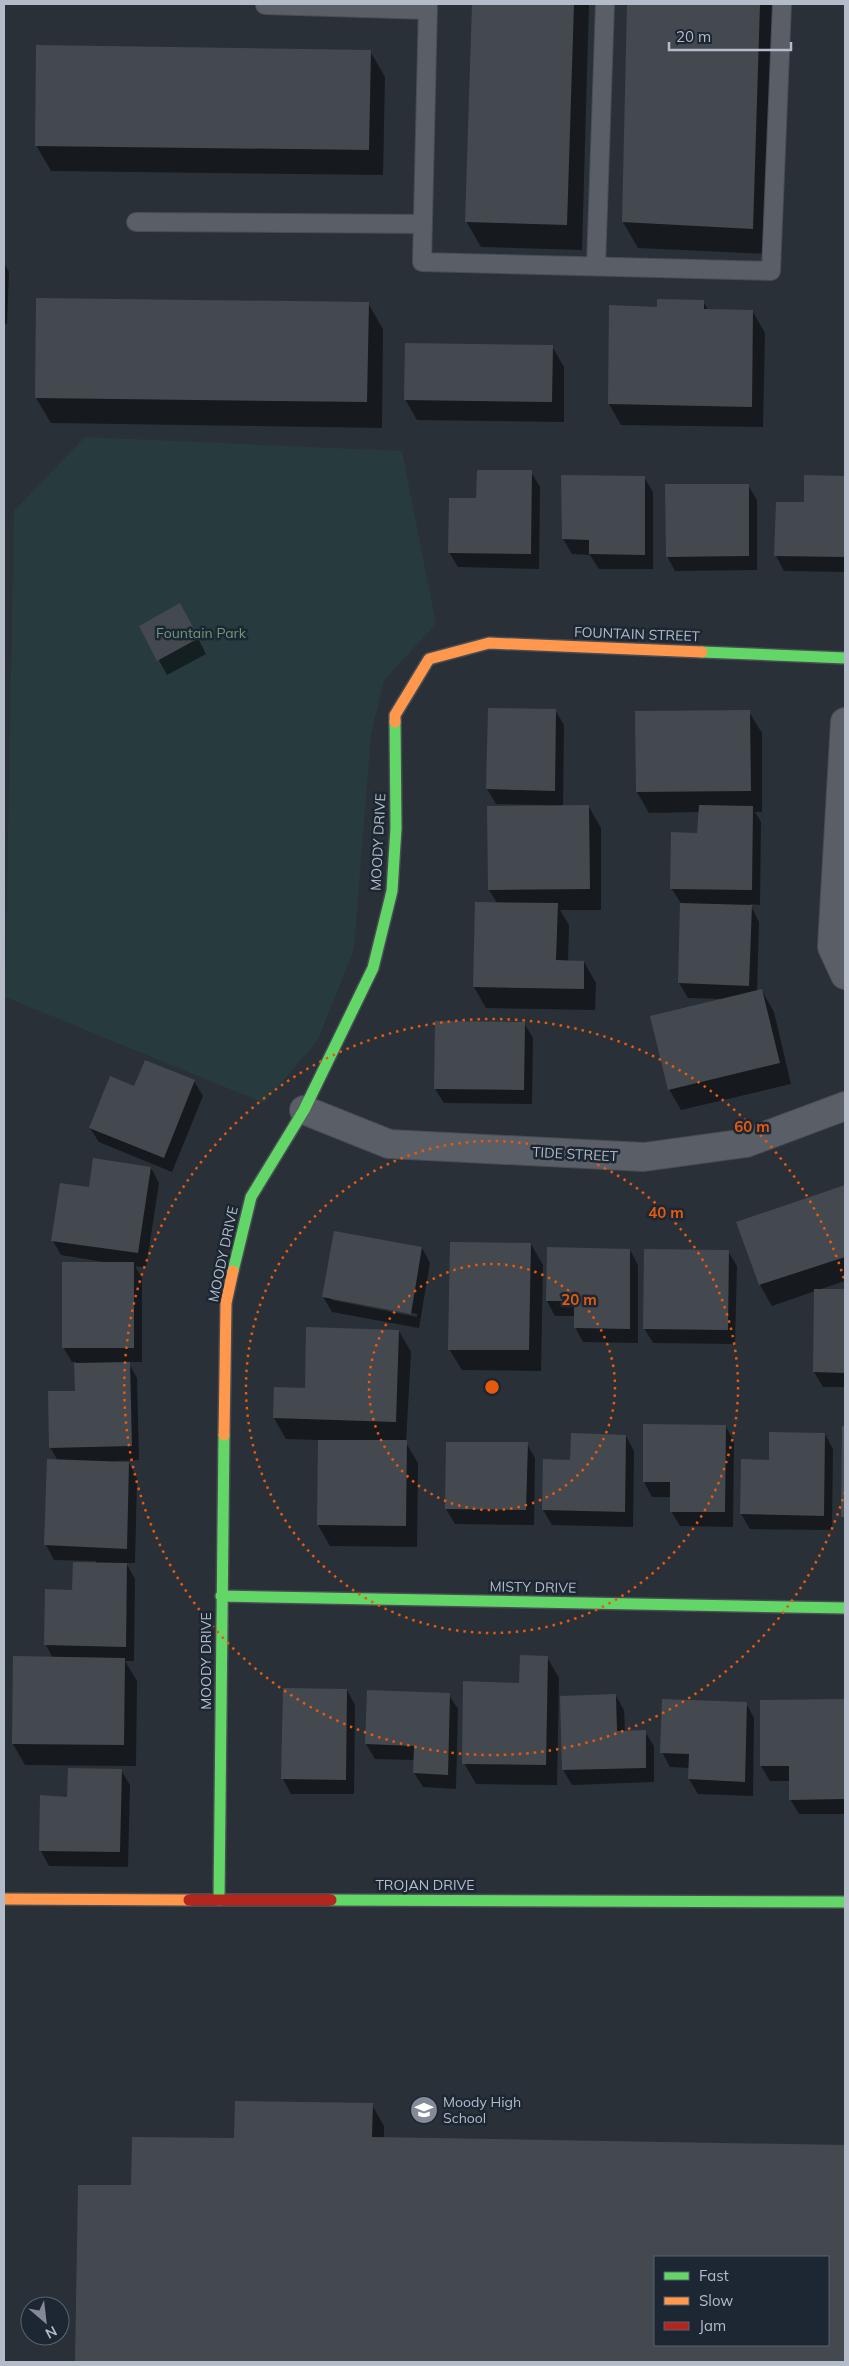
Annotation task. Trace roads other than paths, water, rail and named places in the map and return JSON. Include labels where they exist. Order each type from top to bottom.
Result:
[{"type":"street","name":"FOUNTAIN STREET","points":[[429,658],[489,643],[845,658]]},
{"type":"street","name":"MOODY DRIVE","points":[[219,1900],[221,1596],[226,1303],[250,1197],[304,1110],[373,968],[392,891],[396,828],[395,715],[429,658]]},
{"type":"street","points":[[845,722],[832,947],[845,975]]},
{"type":"street","name":"TIDE STREET","points":[[304,1110],[389,1144],[644,1157],[746,1143],[845,1106]]},
{"type":"street","name":"MISTY DRIVE","points":[[221,1596],[845,1608]]},
{"type":"street","name":"TROJAN DRIVE","points":[[4,1899],[845,1902]]},
{"type":"lane","points":[[596,266],[605,4]]},
{"type":"lane","points":[[265,5],[428,7],[422,262],[771,271],[782,4]]},
{"type":"lane","points":[[136,222],[423,224]]},
{"type":"place","name":"Moody High School","points":[[424,2110]]},
{"type":"park label","name":"Fountain Park","points":[[201,633]]}]
